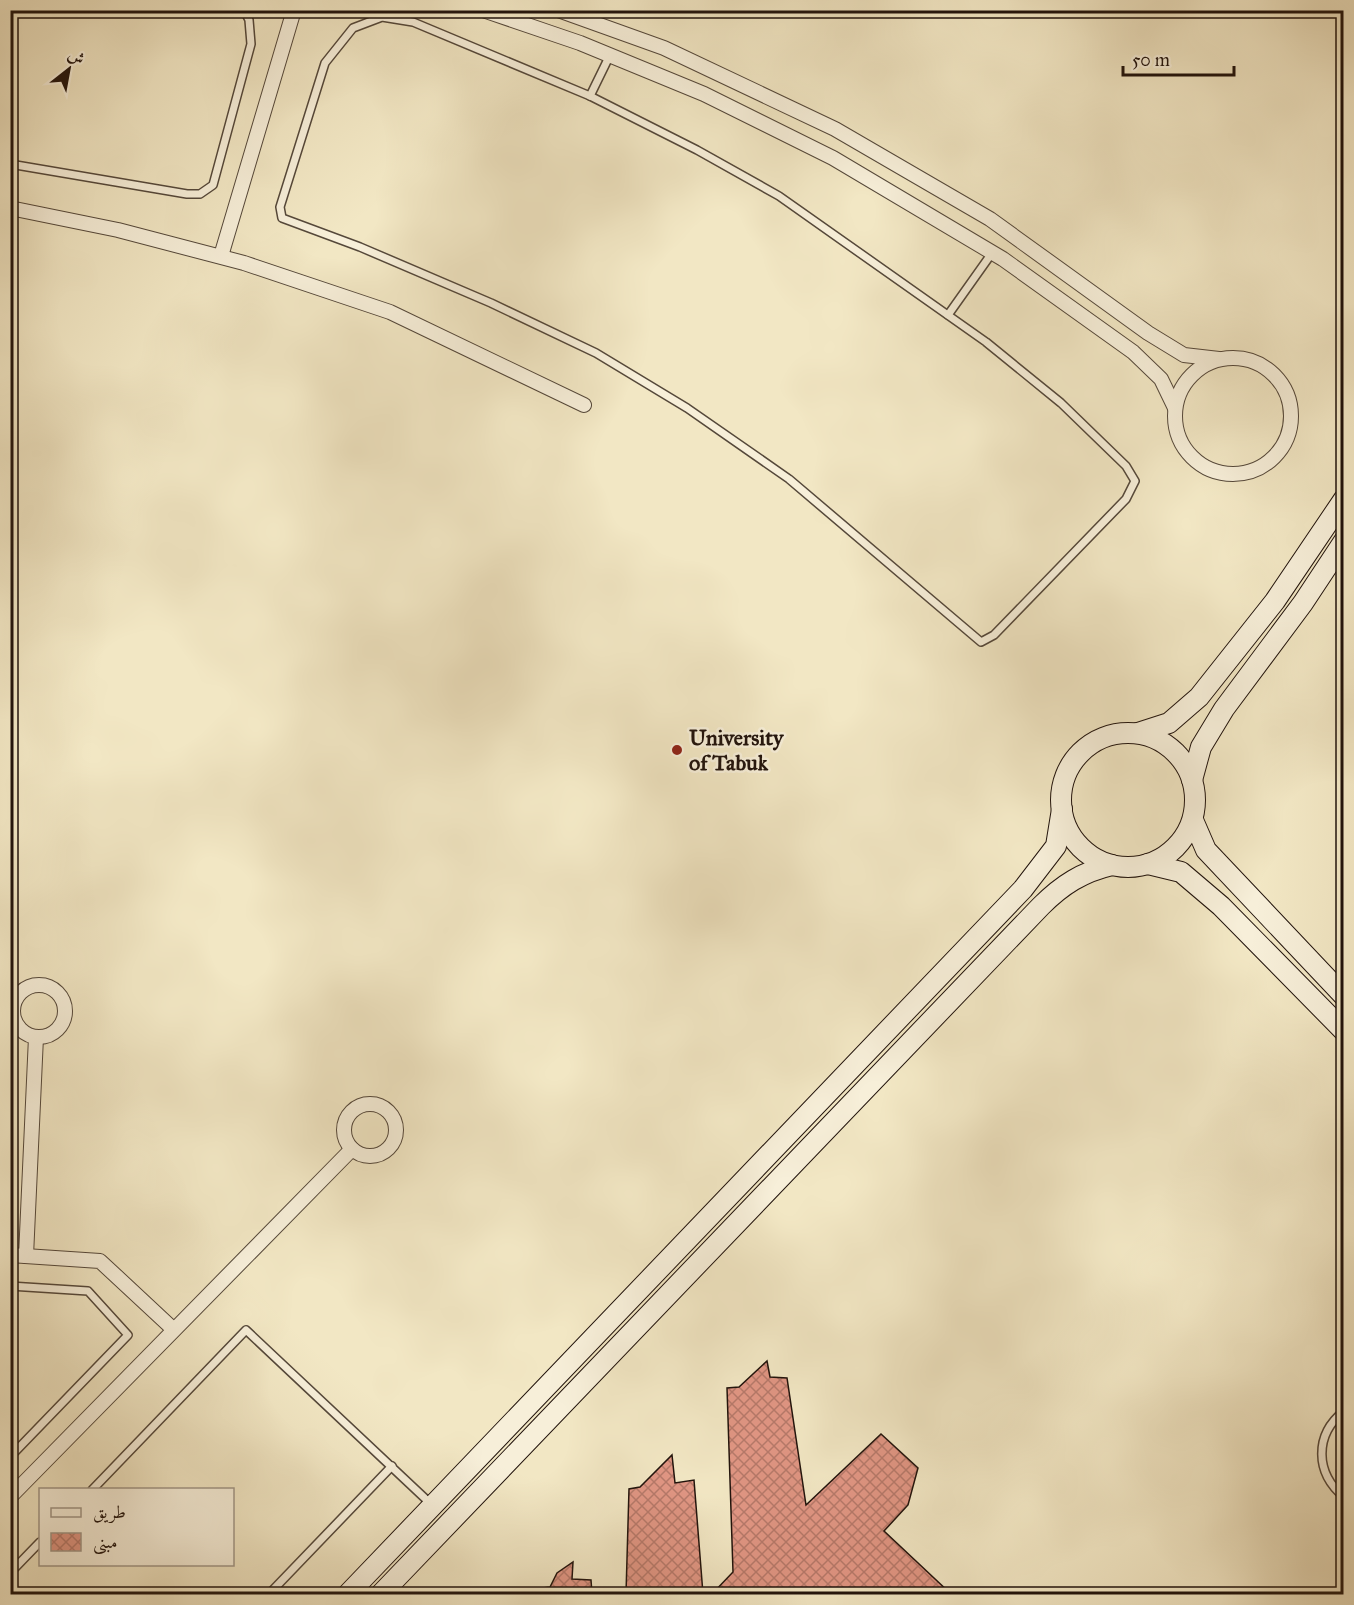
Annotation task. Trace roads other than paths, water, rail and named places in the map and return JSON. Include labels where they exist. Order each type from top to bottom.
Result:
[{"type":"street","points":[[221,256],[294,10]]},
{"type":"street","points":[[483,10],[610,55],[704,94],[833,158],[992,253],[1133,352],[1161,380],[1175,408]]},
{"type":"street","points":[[558,10],[664,48],[835,129],[990,219],[1148,333],[1184,355],[1219,359],[1239,358],[1257,363],[1274,375],[1286,391],[1291,410],[1290,430],[1283,448],[1269,463],[1251,472],[1232,475],[1212,471],[1195,461],[1182,446],[1175,427],[1175,408],[1180,391],[1189,377],[1203,366],[1219,359]]},
{"type":"street","points":[[10,208],[118,230],[221,256],[390,312],[584,405]]},
{"type":"street","points":[[348,1594],[1023,889],[1056,846],[1062,808],[1062,788],[1069,768],[1081,752],[1107,736],[1138,733],[1169,723],[1199,698],[1275,601],[1344,499]]},
{"type":"street","points":[[1192,780],[1201,747],[1218,719],[1303,603],[1344,541]]},
{"type":"street","points":[[1062,808],[1067,828],[1078,844],[1094,857],[1112,865],[1130,867],[1148,864],[1167,855],[1183,839],[1192,820],[1196,800],[1192,780],[1185,763],[1172,749],[1156,739],[1138,733]]},
{"type":"street","points":[[1192,820],[1206,850],[1344,996]]},
{"type":"street","points":[[1148,864],[1180,872],[1221,906],[1344,1031]]},
{"type":"street","points":[[381,1594],[1041,906],[1064,884],[1093,870],[1112,865]]},
{"type":"street","points":[[26,1256],[36,1037]]},
{"type":"street","points":[[10,1497],[352,1149]]},
{"type":"street","points":[[10,1255],[100,1261],[173,1329]]},
{"type":"lane","points":[[10,164],[187,194],[200,194],[213,185],[252,44],[249,20],[244,10]]},
{"type":"lane","points":[[382,17],[413,22],[590,96],[697,150],[779,196],[948,315],[1061,403],[1126,466],[1135,481],[1126,499],[994,635],[981,642],[967,633],[890,562],[789,479],[687,408],[596,353],[491,303],[282,218],[280,207],[325,63],[353,28],[382,17]]},
{"type":"lane","points":[[590,96],[610,55]]},
{"type":"lane","points":[[948,315],[992,253]]},
{"type":"lane","points":[[10,1286],[88,1291],[128,1335],[10,1457]]},
{"type":"lane","points":[[94,1488],[246,1330],[433,1505]]},
{"type":"lane","points":[[1344,1411],[1334,1419],[1324,1434],[1320,1452],[1323,1469],[1330,1485],[1344,1497]]},
{"type":"lane","points":[[269,1594],[392,1466]]},
{"type":"lane","points":[[10,1573],[39,1543]]},
{"type":"place","name":"University of Tabuk","points":[[677,750]]}]
